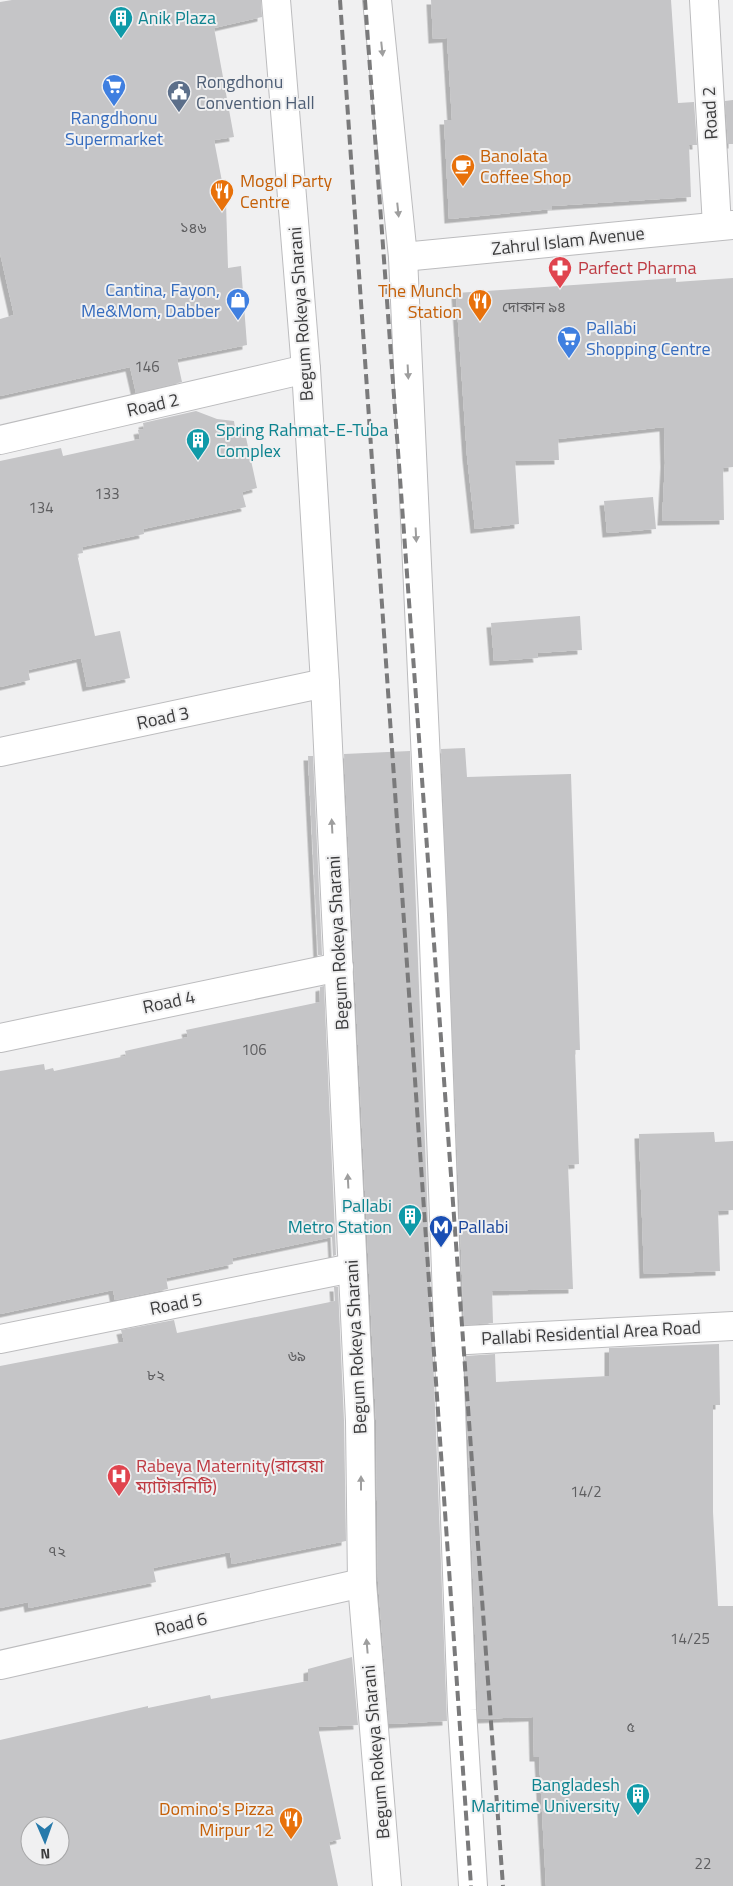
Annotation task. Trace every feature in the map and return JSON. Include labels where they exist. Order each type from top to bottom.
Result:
[{"type":"main road","name":"Begum Rokeya Sharani","points":[[276,0],[306,370],[325,683],[360,1421],[362,1583],[387,1886]]},
{"type":"main road","points":[[377,0],[403,257],[434,915],[462,1710],[473,1886]]},
{"type":"main road","name":"Road 2","points":[[704,0],[725,225]]},
{"type":"main road","name":"Zahrul Islam Avenue","points":[[403,257],[725,225]]},
{"type":"main road","name":"Road 2","points":[[0,440],[306,370]]},
{"type":"main road","name":"Road 3","points":[[0,752],[325,683]]},
{"type":"main road","name":"Road 4","points":[[0,1038],[339,967]]},
{"type":"main road","name":"Road 5","points":[[0,1339],[352,1268]]},
{"type":"main road","name":"Pallabi Residential Area Road","points":[[450,1342],[733,1326]]},
{"type":"main road","name":"Road 6","points":[[0,1665],[362,1583]]},
{"type":"building","points":[[12,0],[261,0],[262,17],[214,28],[234,137],[214,140],[226,202],[228,268],[241,266],[247,345],[177,359],[182,382],[136,393],[130,367],[0,396],[0,319],[14,315],[0,253],[0,2]]},
{"type":"building","points":[[431,0],[671,0],[678,103],[694,102],[697,145],[689,145],[691,197],[552,206],[552,209],[449,219],[444,120],[452,120],[447,38],[433,39]]},
{"type":"building","points":[[733,100],[733,144],[728,144],[725,101]]},
{"type":"building","name":"Pallabi Shopping Centre","points":[[676,278],[676,282],[733,278],[733,467],[723,468],[724,520],[662,521],[665,463],[664,427],[558,439],[559,460],[515,461],[519,524],[475,529],[467,456],[456,293]]},
{"type":"building","points":[[196,411],[217,419],[234,421],[236,434],[245,433],[257,488],[242,492],[246,507],[143,529],[144,534],[82,547],[83,553],[77,554],[95,636],[120,631],[130,678],[87,687],[81,658],[28,670],[30,680],[0,687],[0,461],[61,448],[63,456],[140,439],[138,430],[144,429],[143,423]]},
{"type":"building","points":[[653,497],[656,529],[607,533],[604,501]]},
{"type":"building","points":[[580,616],[582,650],[537,653],[538,658],[494,661],[491,623]]},
{"type":"building","points":[[465,748],[467,777],[571,774],[580,1050],[575,1050],[579,1164],[568,1165],[573,1289],[492,1291],[493,1323],[464,1325],[441,749]]},
{"type":"building","points":[[410,751],[447,1721],[389,1724],[378,1582],[376,1420],[344,754]]},
{"type":"building","points":[[308,756],[313,756],[322,955],[318,955]]},
{"type":"building","points":[[324,986],[336,1255],[333,1256],[332,1237],[232,1258],[233,1264],[166,1278],[168,1289],[115,1300],[113,1290],[0,1314],[0,1071],[44,1064],[45,1070],[53,1068],[54,1071],[126,1056],[125,1051],[188,1037],[186,1030],[320,1002],[320,987]]},
{"type":"building","points":[[714,1132],[715,1142],[733,1141],[733,1210],[718,1211],[720,1271],[644,1274],[639,1134]]},
{"type":"building","points":[[334,1287],[338,1287],[344,1421],[346,1541],[232,1564],[230,1552],[153,1568],[156,1582],[29,1608],[28,1602],[0,1608],[0,1366],[124,1342],[121,1330],[174,1320],[177,1333],[335,1301]]},
{"type":"building","points":[[719,1344],[720,1405],[713,1405],[713,1512],[718,1606],[733,1606],[733,1886],[546,1886],[539,1757],[534,1757],[533,1717],[478,1719],[465,1356],[495,1354],[496,1382],[609,1376],[609,1348]]},
{"type":"building","points":[[352,1657],[358,1725],[318,1727],[341,1839],[329,1842],[338,1886],[0,1886],[0,1740],[148,1706],[148,1708],[210,1695],[211,1699],[308,1681],[308,1669]]},
{"type":"railway","points":[[340,0],[471,1886]]},
{"type":"railway","points":[[365,0],[503,1886]]},
{"type":"place","name":"Anik Plaza","points":[[121,39]]},
{"type":"place","name":"Rangdhonu Supermarket","points":[[114,107]]},
{"type":"place","name":"Rongdhonu Convention Hall","points":[[179,113]]},
{"type":"place","name":"Banolata Coffee Shop","points":[[463,187]]},
{"type":"place","name":"Mogol Party Centre","points":[[222,212]]},
{"type":"place","name":"Parfect Pharma","points":[[560,289]]},
{"type":"place","name":"Cantina, Fayon, Me&Mom, Dabber","points":[[238,321]]},
{"type":"place","name":"The Munch Station","points":[[480,322]]},
{"type":"place","name":"Pallabi Shopping Centre","points":[[569,359]]},
{"type":"place","name":"Spring Rahmat-E-Tuba Complex","points":[[198,461]]},
{"type":"place","name":"Pallabi Metro Station","points":[[410,1237]]},
{"type":"place","name":"Pallabi","points":[[441,1248]]},
{"type":"place","name":"Rabeya Maternity(রাবেয়া ম্যাটারনিটি)","points":[[119,1497]]},
{"type":"place","name":"Bangladesh Maritime University","points":[[638,1816]]},
{"type":"place","name":"Domino's Pizza Mirpur 12","points":[[291,1840]]}]
